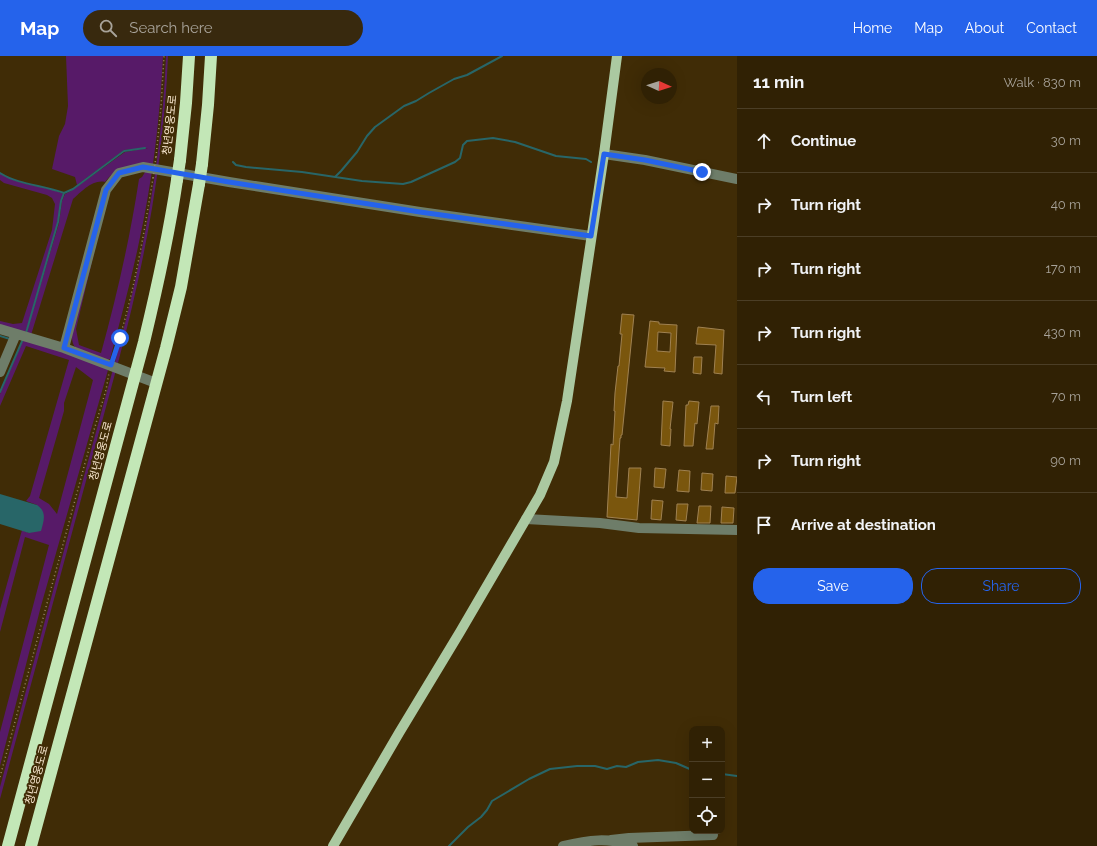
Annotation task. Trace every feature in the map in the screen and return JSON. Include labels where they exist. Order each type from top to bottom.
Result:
[{"type":"highway","name":"청년영웅도로","points":[[8,846],[159,282],[180,160],[186,103],[188,56]]},
{"type":"highway","name":"청년영웅도로","points":[[31,846],[181,287],[202,164],[211,56]]},
{"type":"main road","points":[[333,846],[526,519],[548,478],[558,447],[576,350],[617,56]]},
{"type":"street","points":[[604,154],[645,160],[737,179]]},
{"type":"street","points":[[64,348],[106,190],[119,173],[143,167],[420,212],[591,236]]},
{"type":"street","points":[[0,329],[64,348],[156,383]]},
{"type":"street","points":[[0,372],[20,335]]},
{"type":"street","points":[[526,519],[600,523],[639,528],[737,530]]},
{"type":"street","points":[[563,846],[592,841],[629,838],[713,835]]},
{"type":"street","points":[[611,840],[633,846]]},
{"type":"path","points":[[0,777],[129,302],[143,236],[156,157],[162,107],[164,56]]},
{"type":"shaded area","points":[[66,56],[163,56],[155,152],[143,223],[110,359],[106,360],[77,349],[73,343],[72,330],[106,202],[76,329],[79,345],[101,353],[123,266],[139,179],[147,169],[129,168],[119,170],[110,176],[105,182],[96,182],[92,184],[73,199],[31,335],[26,334],[59,223],[62,201],[65,194],[125,152],[148,148],[124,150],[77,185],[75,177],[52,169],[59,136],[65,124],[68,106]]},
{"type":"shaded area","points":[[166,56],[168,56],[166,95],[158,172],[152,211],[137,287],[118,363],[115,362],[142,249],[155,172],[164,95]]},
{"type":"shaded area","points":[[0,173],[23,183],[64,194],[56,230],[25,334],[0,326],[0,321],[13,324],[22,323],[52,230],[55,204],[52,198],[47,195],[4,183],[0,180]]},
{"type":"shaded area","points":[[24,338],[108,370],[41,606],[0,766],[0,732],[49,545],[25,537],[0,632],[0,609],[22,530],[29,533],[37,505],[26,501],[30,496],[69,360],[26,346],[0,406],[0,394]],"holes":[[[76,367],[93,380],[57,514],[49,504],[39,498],[64,411],[64,403]]]},
{"type":"shaded area","points":[[113,369],[116,370],[0,799],[0,787]]},
{"type":"water","points":[[0,494],[37,505],[42,510],[44,516],[41,531],[29,533],[0,524]]},
{"type":"building","points":[[622,314],[634,315],[622,435],[620,438],[616,497],[627,498],[629,468],[641,468],[637,520],[607,517],[611,444],[613,445],[615,393],[622,334],[620,334]]},
{"type":"building","points":[[650,321],[659,322],[659,324],[677,325],[675,372],[664,371],[665,368],[645,367]],"holes":[[[658,332],[671,333],[670,352],[657,351]]]},
{"type":"building","points":[[698,327],[724,330],[722,374],[714,373],[716,345],[696,344]]},
{"type":"building","points":[[694,357],[702,357],[701,374],[693,373]]},
{"type":"building","points":[[663,401],[673,402],[670,446],[661,445]]},
{"type":"building","points":[[689,401],[699,402],[697,424],[695,423],[693,446],[684,446],[686,405],[688,405]]},
{"type":"building","points":[[711,406],[719,406],[718,424],[715,423],[713,449],[706,449]]},
{"type":"building","points":[[655,468],[666,469],[664,488],[654,487]]},
{"type":"building","points":[[679,470],[690,471],[689,492],[677,491]]},
{"type":"building","points":[[702,473],[713,474],[712,491],[701,490]]},
{"type":"building","points":[[726,476],[737,477],[735,493],[725,493]]},
{"type":"building","points":[[652,500],[663,501],[661,520],[651,519]]},
{"type":"building","points":[[677,504],[688,504],[686,521],[676,520]]},
{"type":"building","points":[[699,506],[711,506],[710,523],[697,523]]},
{"type":"building","points":[[722,507],[734,508],[733,523],[721,523]]},
{"type":"waterway","points":[[335,177],[357,152],[367,136],[375,127],[404,106],[416,101],[454,79],[467,75],[502,56]]},
{"type":"waterway","points":[[233,162],[236,165],[246,167],[302,172],[362,181],[403,184],[411,182],[455,162],[460,158],[463,145],[467,141],[493,138],[515,142],[556,156],[586,159],[591,162]]},
{"type":"waterway","points":[[64,193],[73,189],[124,151],[145,148]]},
{"type":"waterway","points":[[0,173],[15,180],[64,193],[61,201],[58,222],[26,333]]},
{"type":"waterway","points":[[0,336],[10,339]]},
{"type":"waterway","points":[[0,392],[23,339]]},
{"type":"waterway","points":[[449,846],[468,827],[481,817],[492,801],[529,779],[550,769],[577,766],[595,766],[607,769],[617,766],[626,767],[638,762],[658,760],[676,763],[689,769]]},
{"type":"waterway","points":[[725,774],[737,776]]},
{"type":"route","points":[[120,338],[111,365],[64,348],[106,190],[119,173],[143,167],[420,212],[591,236],[604,154],[645,160],[702,172]]}]
